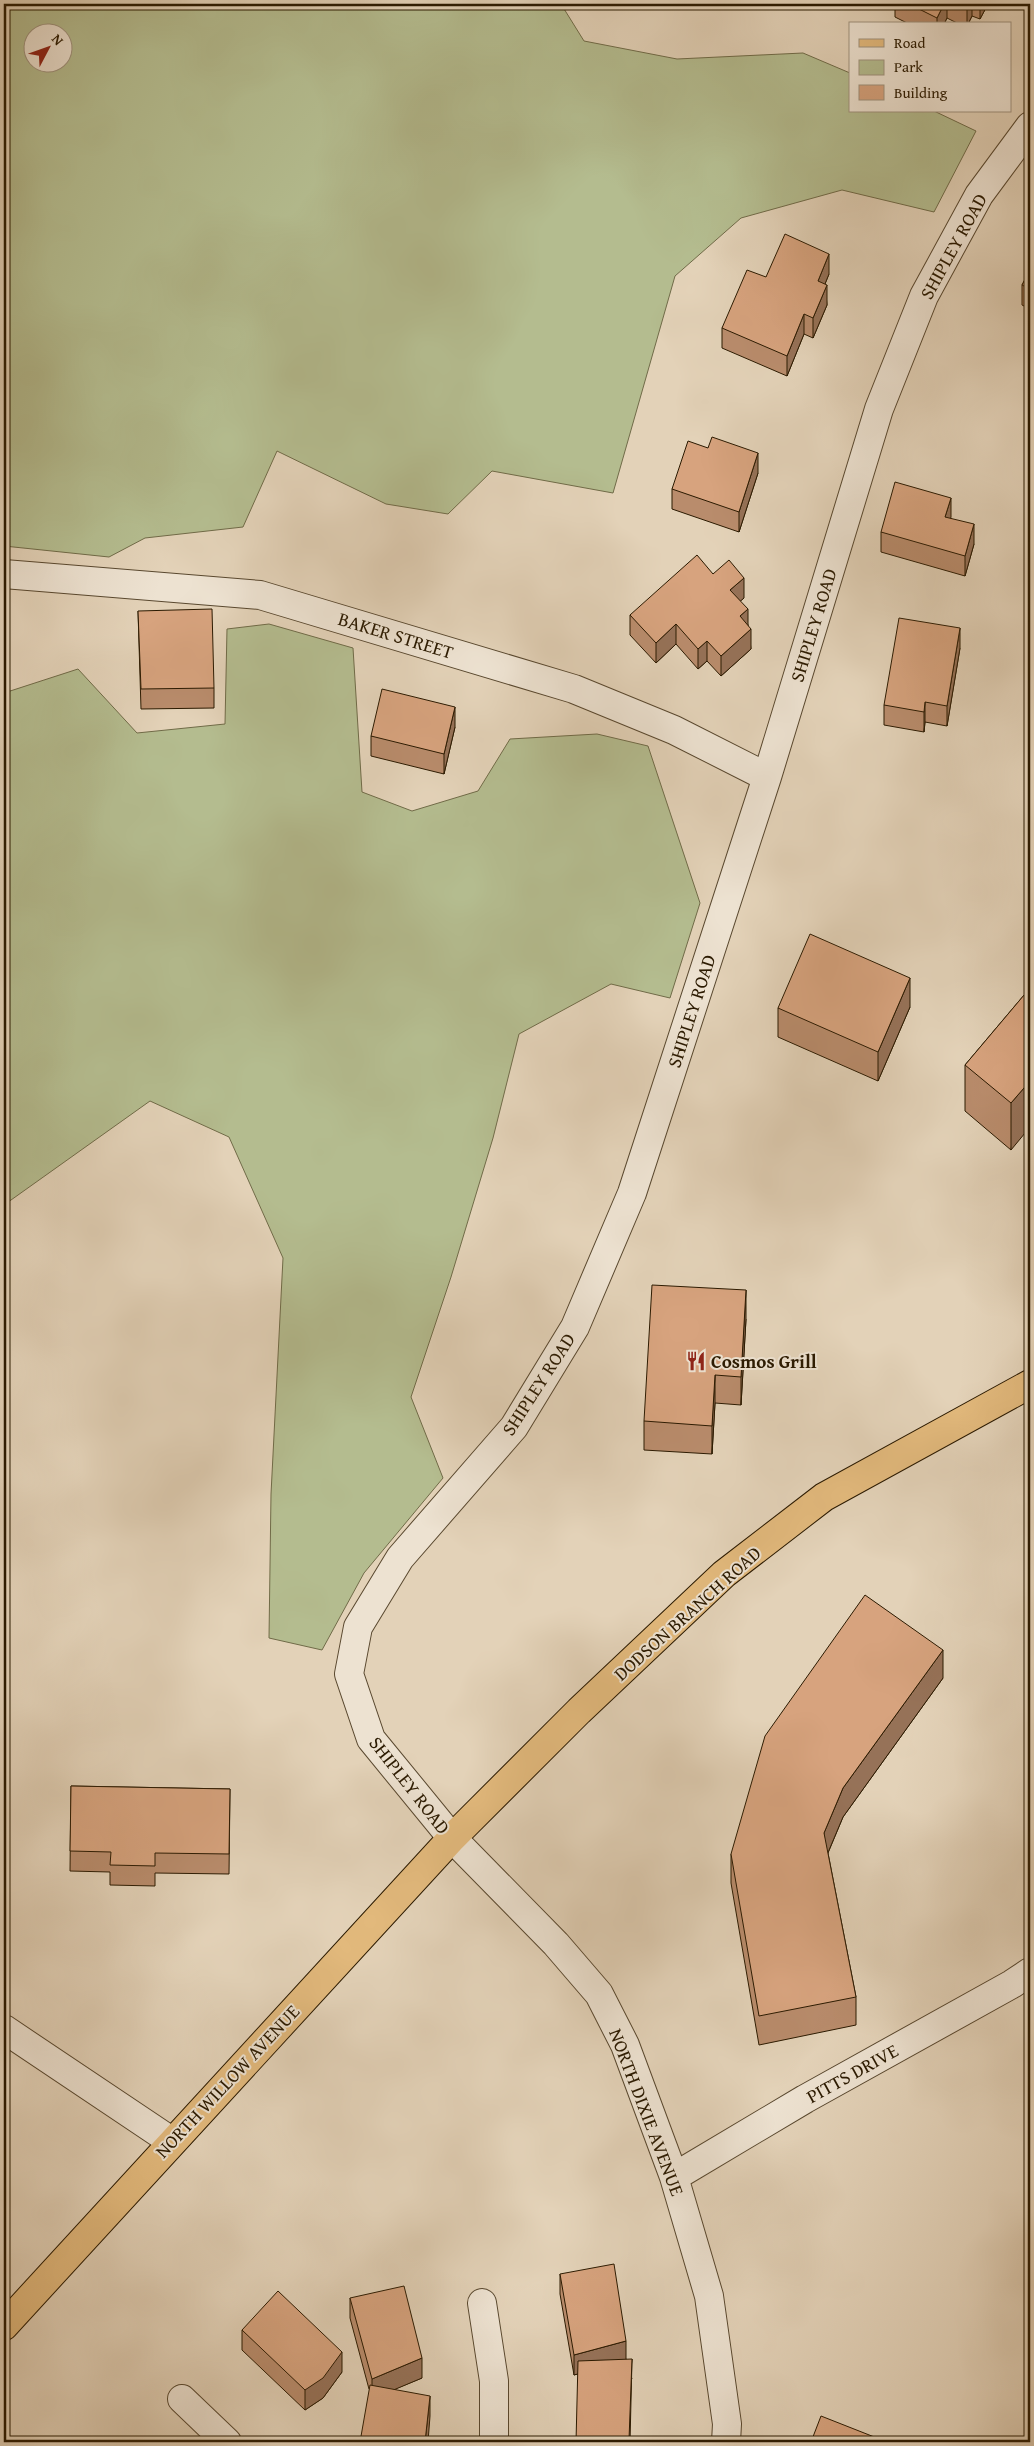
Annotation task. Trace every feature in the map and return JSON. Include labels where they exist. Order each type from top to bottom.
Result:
[{"type":"main road","name":"DODSON BRANCH ROAD","points":[[452,1838],[579,1711],[724,1574],[824,1497],[1030,1384]]},
{"type":"main road","name":"NORTH WILLOW AVENUE","points":[[4,2326],[452,1838]]},
{"type":"street","name":"SHIPLEY ROAD","points":[[452,1838],[371,1739],[349,1674],[358,1628],[400,1558],[514,1428],[575,1327],[632,1193],[767,777],[879,409],[920,305],[979,195],[1030,126]]},
{"type":"street","name":"BAKER STREET","points":[[4,574],[260,595],[574,689],[674,730],[767,777]]},
{"type":"street","name":"NORTH DIXIE AVENUE","points":[[452,1838],[556,1944],[599,1994],[625,2045],[674,2177],[709,2296],[727,2424],[726,2442]]},
{"type":"street","name":"PITTS DRIVE","points":[[674,2177],[805,2099],[1012,1984],[1030,1972]]},
{"type":"street","points":[[4,2029],[171,2142]]},
{"type":"street","points":[[482,2303],[494,2381],[494,2442]]},
{"type":"street","points":[[182,2399],[227,2442]]},
{"type":"green space","points":[[4,4],[561,4],[584,41],[677,59],[803,53],[849,73],[849,112],[936,112],[976,131],[934,212],[842,190],[741,218],[675,276],[613,493],[492,471],[448,514],[386,504],[277,451],[243,527],[145,538],[109,557],[4,546]]},
{"type":"green space","points":[[269,624],[353,648],[362,792],[412,811],[478,791],[510,739],[597,734],[648,746],[700,903],[670,998],[611,984],[519,1034],[493,1138],[451,1277],[411,1397],[443,1478],[364,1573],[322,1650],[269,1638],[271,1494],[283,1258],[229,1137],[150,1101],[4,1205],[4,693],[78,669],[137,733],[225,724],[227,629]]},
{"type":"building","points":[[909,4],[944,4],[937,18]]},
{"type":"building","points":[[959,4],[968,4],[967,8]]},
{"type":"building","points":[[785,234],[829,254],[818,281],[827,285],[813,318],[804,314],[787,356],[722,328],[747,270],[766,277]]},
{"type":"building","points":[[1030,270],[1030,289],[1022,285]]},
{"type":"building","points":[[712,437],[758,453],[739,512],[672,489],[688,441],[708,448]]},
{"type":"building","points":[[895,482],[951,498],[945,517],[974,524],[965,556],[881,532]]},
{"type":"building","points":[[697,555],[713,574],[729,560],[744,578],[730,590],[748,609],[740,616],[751,629],[721,656],[707,641],[698,649],[676,624],[656,643],[630,615]]},
{"type":"building","points":[[212,609],[214,688],[141,689],[138,611]]},
{"type":"building","points":[[899,618],[960,628],[947,706],[925,702],[924,712],[884,705]]},
{"type":"building","points":[[382,689],[455,707],[444,754],[371,736]]},
{"type":"building","points":[[810,934],[910,978],[878,1052],[778,1008]]},
{"type":"building","points":[[1030,988],[1030,1081],[1011,1103],[965,1065]]},
{"type":"building","name":"Cosmos Grill","points":[[652,1285],[746,1290],[741,1377],[715,1375],[712,1426],[644,1421]]},
{"type":"building","points":[[865,1595],[943,1650],[843,1788],[824,1833],[856,1997],[759,2016],[731,1854],[765,1736]]},
{"type":"building","points":[[71,1786],[230,1789],[229,1854],[155,1853],[155,1866],[110,1865],[111,1852],[70,1851]]},
{"type":"building","points":[[614,2264],[626,2341],[574,2355],[560,2274]]},
{"type":"building","points":[[404,2286],[422,2358],[372,2379],[350,2298]]},
{"type":"building","points":[[278,2291],[342,2352],[323,2378],[305,2390],[242,2330]]},
{"type":"building","points":[[632,2359],[629,2440],[623,2442],[576,2442],[578,2361]]},
{"type":"building","points":[[370,2385],[430,2396],[425,2442],[360,2442]]},
{"type":"building","points":[[821,2416],[887,2442],[811,2442]]},
{"type":"place","name":"Cosmos Grill","points":[[696,1361]]}]
